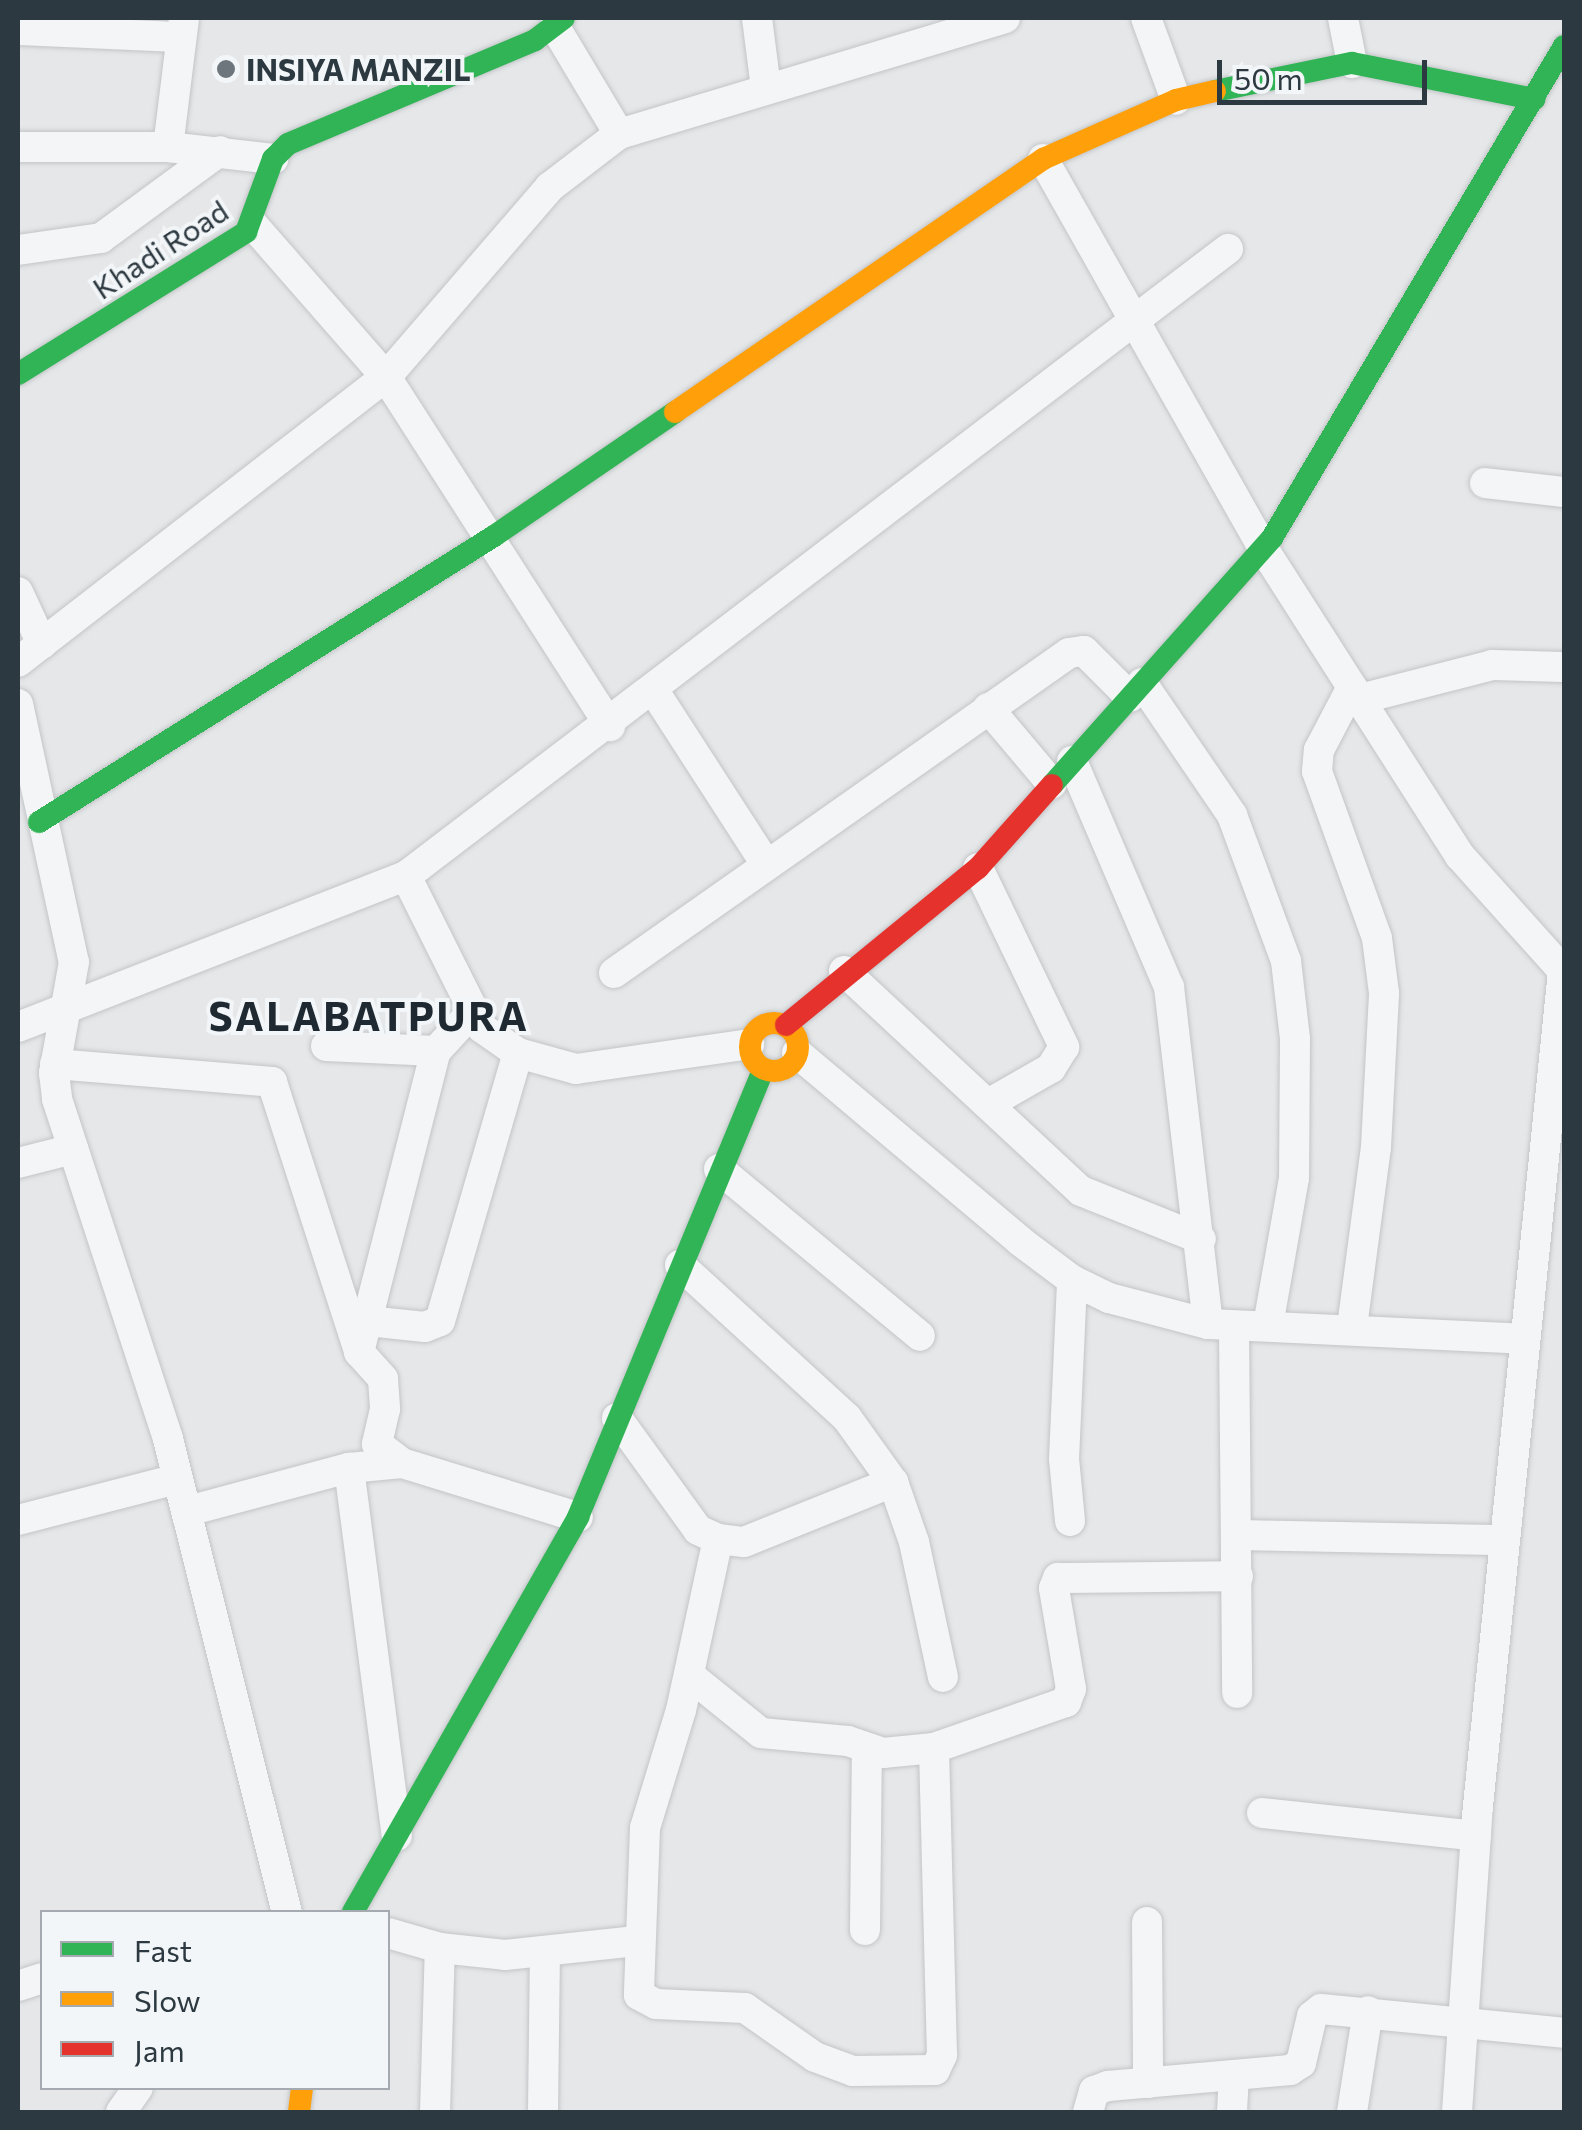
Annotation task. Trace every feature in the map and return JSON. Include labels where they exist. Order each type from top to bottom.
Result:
[{"type":"street","points":[[757,18],[766,88]]},
{"type":"street","points":[[1146,18],[1176,100]]},
{"type":"street","points":[[1343,18],[1352,62]]},
{"type":"street","points":[[18,662],[386,376],[550,188],[620,134],[994,19]]},
{"type":"street","points":[[18,147],[168,148],[273,159],[288,144],[560,22],[620,134]]},
{"type":"street","points":[[18,30],[182,27],[168,148]]},
{"type":"street","points":[[353,1910],[578,1518],[718,1169],[756,1057],[762,1024],[786,1025],[844,971],[978,868],[1263,548],[1564,46]]},
{"type":"street","points":[[31,821],[494,536],[1044,159],[1176,100],[1352,62],[1534,98]]},
{"type":"street","points":[[18,250],[101,238],[220,151]]},
{"type":"street","name":"Khadi Road","points":[[18,374],[253,225],[273,159]]},
{"type":"street","points":[[1044,159],[1131,320],[1263,548],[1460,856],[1564,972],[1476,1836],[1457,2112]]},
{"type":"street","points":[[253,225],[386,376],[494,536],[610,726]]},
{"type":"street","points":[[18,1027],[406,876],[610,726],[1131,320],[1228,249]]},
{"type":"street","points":[[1485,483],[1564,492]]},
{"type":"street","points":[[18,592],[42,644]]},
{"type":"street","points":[[614,974],[1077,649],[1136,690],[1232,815],[1286,960],[1294,1040],[1294,1178],[1268,1325]]},
{"type":"street","points":[[1352,1327],[1376,1147],[1384,993],[1376,938],[1317,771],[1319,750],[1356,693],[1492,665],[1564,667]]},
{"type":"street","points":[[654,691],[766,864]]},
{"type":"street","points":[[18,704],[31,821],[74,962],[56,1064],[56,1099],[188,1511],[243,1758],[285,1910]]},
{"type":"street","points":[[988,708],[1052,784]]},
{"type":"street","points":[[1072,761],[1169,987],[1201,1238],[1221,1325],[1240,1536],[1237,1693]]},
{"type":"street","points":[[978,868],[1064,1047],[1050,1068],[990,1102]]},
{"type":"street","points":[[406,876],[482,1028],[518,1053],[576,1068],[756,1057],[788,1067],[798,1054]]},
{"type":"street","points":[[844,971],[990,1102],[1080,1191],[1201,1238]]},
{"type":"street","points":[[358,1352],[436,1051],[472,1012]]},
{"type":"street","points":[[786,1025],[796,1037],[798,1054],[1072,1280],[1109,1298],[1221,1325],[1352,1327],[1524,1339]]},
{"type":"street","points":[[326,1046],[436,1051]]},
{"type":"street","points":[[368,1321],[425,1327],[440,1321],[518,1053]]},
{"type":"street","points":[[56,1064],[272,1082],[358,1352],[376,1369],[386,1392],[377,1444],[402,1462],[578,1518]]},
{"type":"street","points":[[18,1163],[73,1149]]},
{"type":"street","points":[[718,1169],[920,1336]]},
{"type":"street","points":[[680,1265],[846,1418],[893,1482],[943,1676]]},
{"type":"street","points":[[1070,1521],[1064,1459],[1072,1280]]},
{"type":"street","points":[[617,1418],[698,1530],[718,1539],[744,1542],[893,1482]]},
{"type":"street","points":[[188,1511],[349,1468],[402,1462]]},
{"type":"street","points":[[349,1468],[396,1836]]},
{"type":"street","points":[[18,1520],[177,1480]]},
{"type":"street","points":[[1240,1536],[1504,1540]]},
{"type":"street","points":[[718,1539],[689,1675],[644,1828],[636,1942],[638,1995],[647,2002],[745,2008],[815,2056],[852,2071],[935,2070],[942,2054],[934,1748]]},
{"type":"street","points":[[689,1675],[761,1732],[848,1740],[867,1749],[934,1748],[1066,1702],[1070,1689],[1054,1588],[1058,1578],[1238,1576]]},
{"type":"street","points":[[864,1930],[867,1749]]},
{"type":"street","points":[[1262,1813],[1476,1836]]},
{"type":"street","points":[[1147,1922],[1148,2083]]},
{"type":"street","points":[[390,1934],[440,1948],[545,1954],[636,1942]]},
{"type":"street","points":[[435,2112],[440,1948]]},
{"type":"street","points":[[544,2112],[545,1954]]},
{"type":"street","points":[[1088,2112],[1094,2090],[1234,2075],[1301,2063],[1312,2016],[1320,2009],[1564,2033]]},
{"type":"street","points":[[1352,2112],[1368,2011]]},
{"type":"street","points":[[1232,2112],[1234,2075]]},
{"type":"street","points":[[121,2112],[137,2090]]},
{"type":"traffic: fast","points":[[18,374],[246,232],[273,159],[288,144],[535,40],[564,18]]},
{"type":"traffic: fast","points":[[1052,785],[1272,538],[1564,46]]},
{"type":"traffic: fast","points":[[1215,91],[1352,63],[1534,99]]},
{"type":"traffic: fast","points":[[39,822],[494,536],[675,412]]},
{"type":"traffic: fast","points":[[354,1910],[578,1517],[764,1069]]},
{"type":"traffic: slow","points":[[675,412],[1043,159],[1176,100],[1215,91]]},
{"type":"traffic: slow","points":[[774,1023],[791,1030],[798,1047],[791,1064],[774,1071],[757,1064],[750,1047],[757,1030],[774,1023]]},
{"type":"traffic: slow","points":[[299,2112],[302,2090]]},
{"type":"traffic: jam","points":[[786,1025],[978,868],[1052,785]]},
{"type":"place","name":"INSIYA MANZIL","points":[[226,69]]},
{"type":"district","name":"SALABATPURA","points":[[369,1015]]}]
